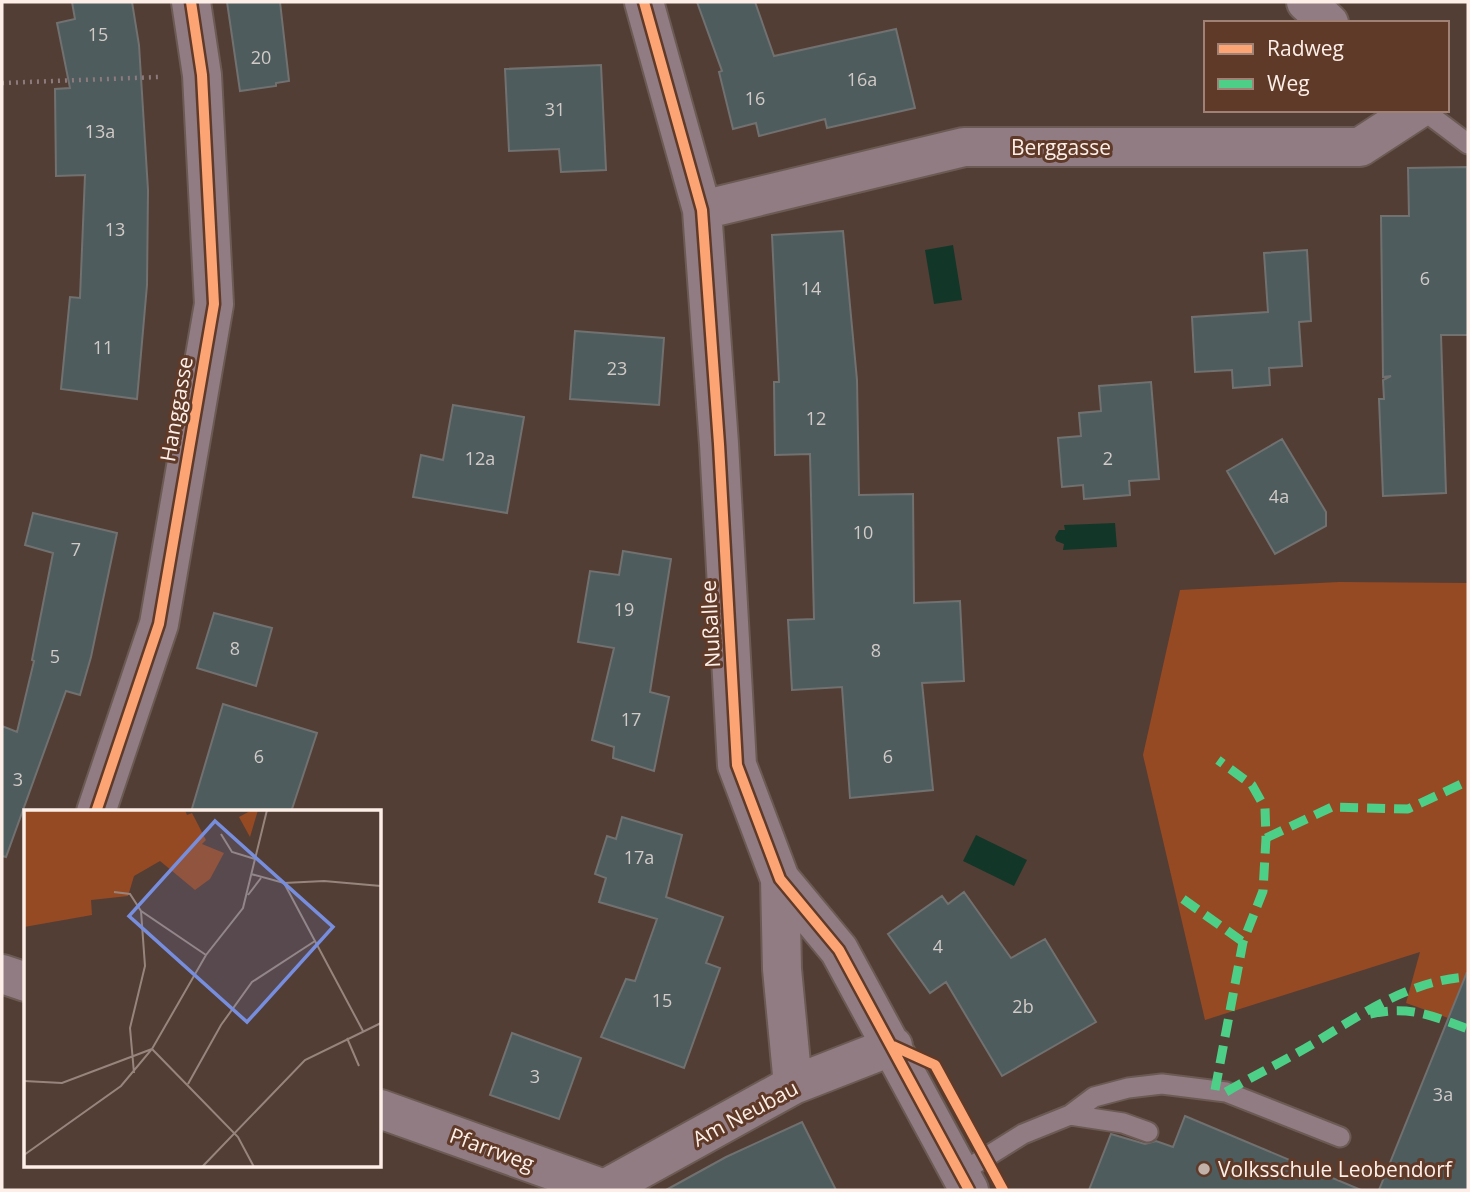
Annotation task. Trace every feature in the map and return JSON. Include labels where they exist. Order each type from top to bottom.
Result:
[{"type":"street","name":"Hanggasse","points":[[97,810],[159,624],[214,304],[202,75],[191,2]]},
{"type":"street","name":"Nußallee","points":[[644,2],[702,210],[719,444],[737,765],[780,879],[839,950],[964,1182]]},
{"type":"street","points":[[1306,2],[1327,21]]},
{"type":"street","name":"Berggasse","points":[[702,210],[964,147],[1360,147],[1414,112]]},
{"type":"street","name":"Nußallee","points":[[780,879],[782,969],[793,1085]]},
{"type":"street","points":[[2,974],[24,981]]},
{"type":"street","name":"Am Neubau","points":[[604,1190],[793,1085],[892,1046]]},
{"type":"street","name":"Pfarrweg","points":[[382,1110],[604,1190]]},
{"type":"lane","points":[[1426,112],[1468,144]]},
{"type":"lane","points":[[964,1182],[1023,1134],[1070,1115],[1094,1097],[1128,1088],[1162,1084],[1226,1092],[1340,1137]]},
{"type":"lane","points":[[1070,1115],[1123,1123],[1148,1132]]},
{"type":"path","points":[[2,83],[202,75]]},
{"type":"shaded area","points":[[953,245],[962,300],[934,304],[925,250]]},
{"type":"shaded area","points":[[1115,523],[1117,547],[1063,550],[1064,544],[1056,541],[1059,530],[1065,530],[1064,525]]},
{"type":"shaded area","points":[[1339,582],[1468,583],[1468,1025],[1406,1003],[1420,952],[1205,1020],[1143,755],[1180,590]]},
{"type":"shaded area","points":[[976,835],[1027,860],[1014,886],[963,861]]},
{"type":"building","points":[[72,2],[132,2],[139,45],[148,190],[147,285],[137,399],[61,389],[70,297],[80,298],[85,175],[56,176],[55,89],[70,88],[57,23],[75,19]]},
{"type":"building","points":[[227,2],[280,2],[289,81],[276,83],[276,86],[240,91]]},
{"type":"building","points":[[697,2],[755,2],[774,56],[896,29],[915,108],[827,128],[825,119],[759,136],[756,123],[733,129],[719,72],[722,71]]},
{"type":"building","points":[[601,65],[606,170],[561,172],[559,149],[509,151],[505,69]]},
{"type":"building","points":[[1467,167],[1468,335],[1441,335],[1446,493],[1383,496],[1379,399],[1384,399],[1383,380],[1391,376],[1383,377],[1381,216],[1409,216],[1408,168]]},
{"type":"building","points":[[843,231],[857,380],[859,495],[913,494],[914,603],[960,601],[964,681],[922,683],[933,790],[850,798],[842,687],[792,690],[788,620],[814,619],[810,454],[775,455],[774,382],[779,382],[772,235]]},
{"type":"building","points":[[1307,250],[1311,321],[1299,322],[1302,366],[1269,368],[1270,385],[1233,388],[1232,370],[1195,372],[1192,317],[1268,312],[1264,253]]},
{"type":"building","points":[[575,331],[664,338],[659,405],[570,399]]},
{"type":"building","points":[[1151,382],[1159,479],[1129,481],[1130,495],[1084,499],[1083,485],[1062,487],[1058,438],[1081,436],[1079,413],[1101,411],[1099,386]]},
{"type":"building","points":[[453,405],[524,417],[507,513],[413,497],[421,455],[443,460]]},
{"type":"building","points":[[1282,439],[1326,512],[1326,526],[1275,554],[1227,471]]},
{"type":"building","points":[[33,513],[117,533],[91,657],[80,695],[66,691],[6,857],[2,856],[2,726],[17,732],[34,661],[32,660],[53,553],[25,545]]},
{"type":"building","points":[[623,551],[671,559],[650,692],[669,697],[654,771],[613,758],[614,747],[592,740],[614,648],[578,642],[590,571],[619,575]]},
{"type":"building","points":[[214,613],[272,628],[256,686],[197,668]]},
{"type":"building","points":[[223,704],[317,733],[292,810],[192,810]]},
{"type":"building","points":[[622,817],[682,835],[666,897],[723,917],[706,963],[720,968],[684,1068],[601,1037],[626,979],[635,981],[657,919],[599,902],[606,878],[595,874],[607,836],[616,839]]},
{"type":"building","points":[[964,892],[1011,958],[1045,939],[1096,1022],[1002,1076],[946,982],[930,993],[888,934],[942,896],[948,904]]},
{"type":"building","name":"Volksschule Leobendorf","points":[[1467,972],[1468,1190],[1379,1190]]},
{"type":"building","points":[[512,1033],[581,1058],[559,1119],[490,1095]]},
{"type":"building","name":"Volksschule Leobendorf","points":[[1185,1116],[1361,1190],[1089,1190],[1111,1134],[1145,1144],[1156,1141],[1173,1147]]},
{"type":"building","points":[[802,1122],[836,1190],[666,1190],[726,1157]]},
{"type":"marked path","points":[[1215,1090],[1243,942],[1263,891],[1266,838],[1265,808],[1252,785],[1218,760]]},
{"type":"marked path","points":[[1266,838],[1332,807],[1408,809],[1468,781]]},
{"type":"marked path","points":[[1183,899],[1243,942]]},
{"type":"marked path","points":[[1226,1092],[1388,1000],[1427,984],[1468,977]]},
{"type":"marked path","points":[[1370,1014],[1409,1011],[1468,1029]]},
{"type":"cycle path","points":[[97,810],[159,624],[214,304],[202,75],[191,2]]},
{"type":"cycle path","points":[[644,2],[702,210],[719,444],[737,765],[780,879],[839,950],[969,1190]]},
{"type":"cycle path","points":[[893,1046],[935,1065],[1003,1190]]},
{"type":"place","name":"Volksschule Leobendorf","points":[[1204,1169]]}]
